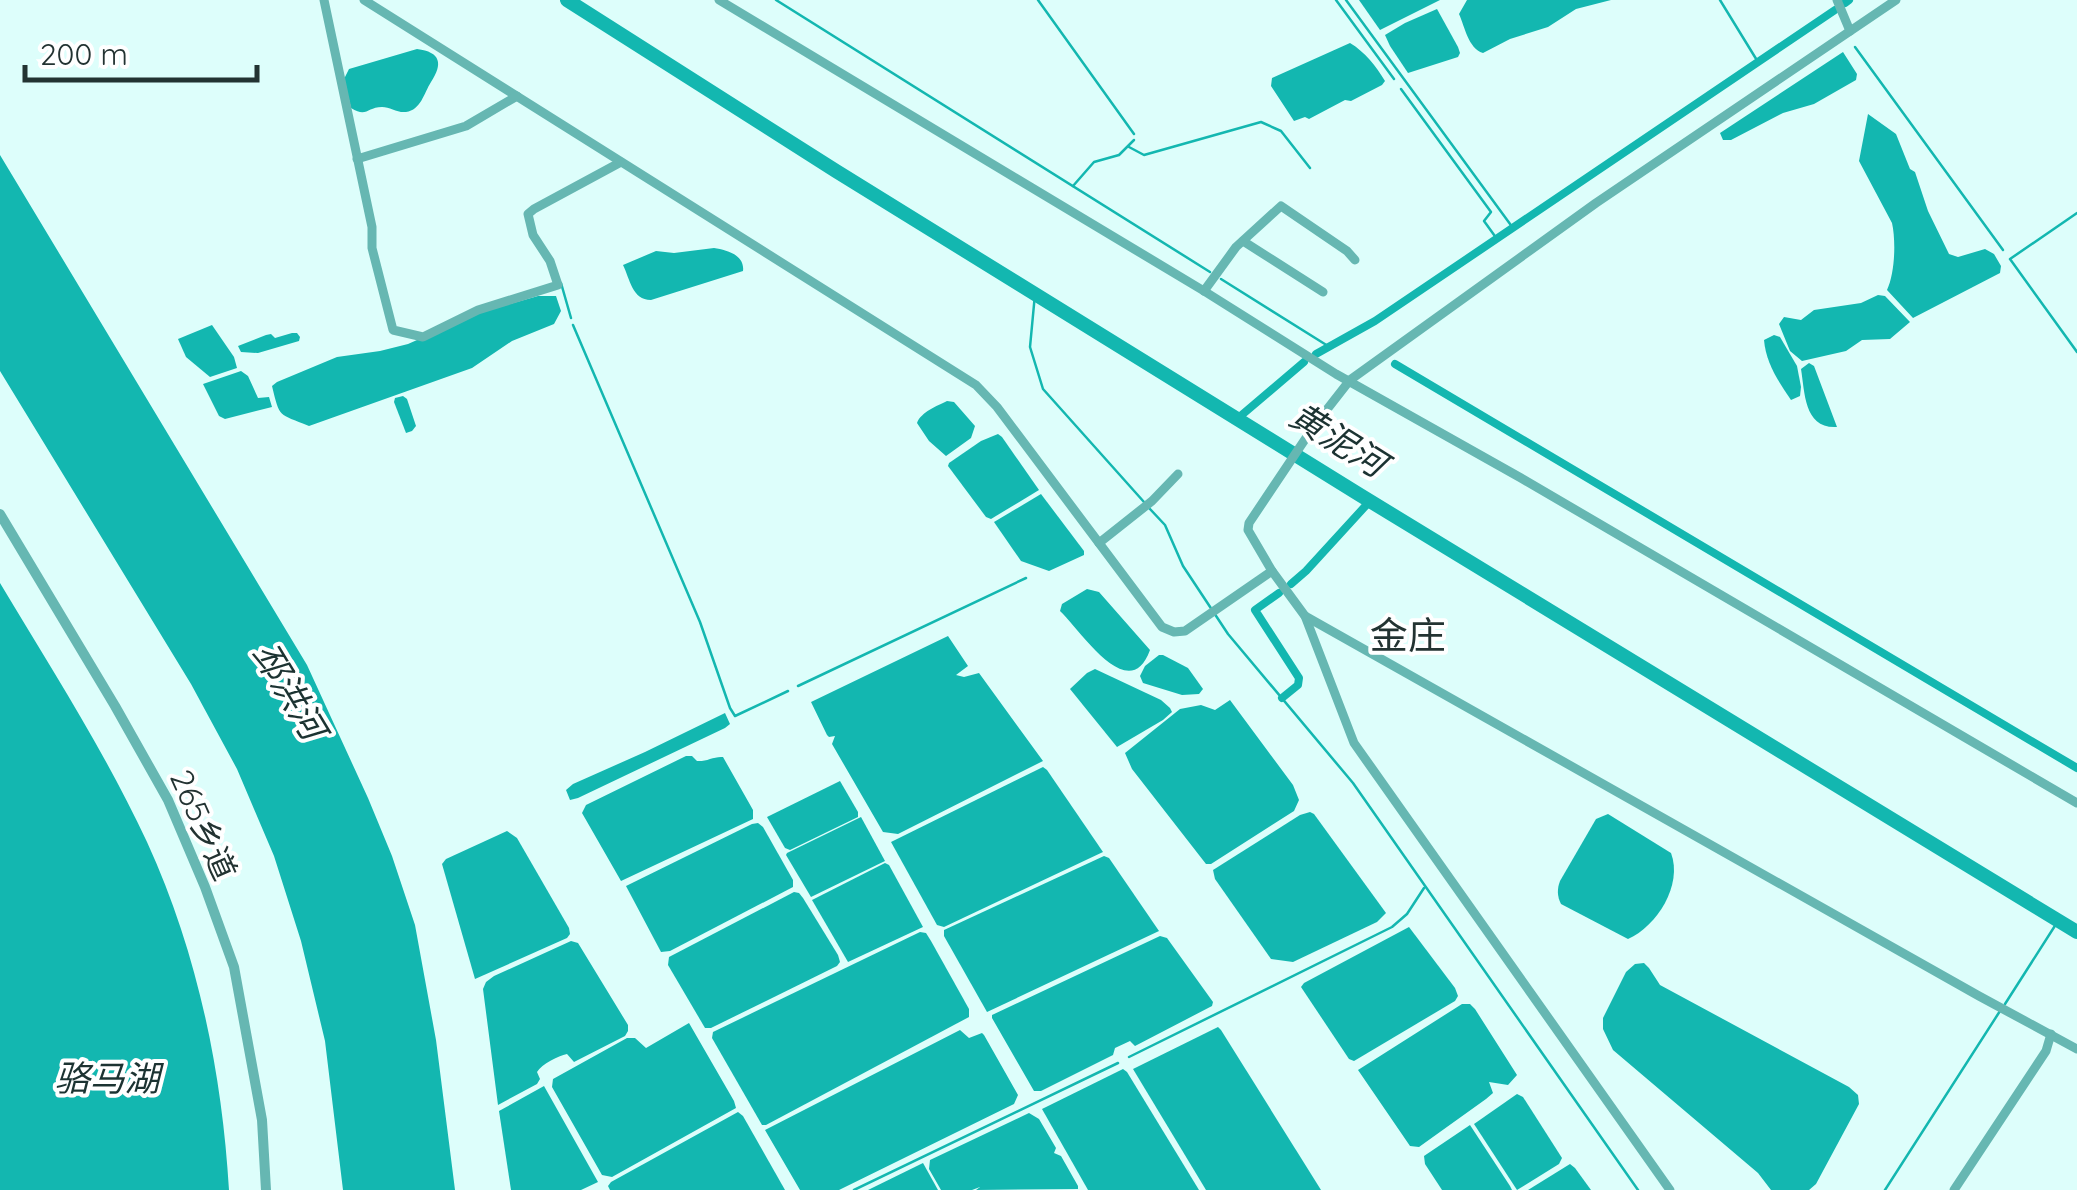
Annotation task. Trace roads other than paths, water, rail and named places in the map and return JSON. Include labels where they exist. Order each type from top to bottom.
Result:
[{"type":"street","points":[[324,0],[372,227],[372,248],[393,330],[423,337],[478,310],[558,285],[550,261],[533,234],[528,214],[621,162]]},
{"type":"street","points":[[364,0],[976,385],[997,407],[1162,627],[1174,632],[1197,625],[1272,571]]},
{"type":"street","points":[[719,0],[1336,374],[2077,803]]},
{"type":"street","points":[[1838,0],[1850,31]]},
{"type":"street","points":[[1670,1190],[1354,743],[1305,616],[1272,571],[1248,530],[1249,523],[1350,380],[1596,203],[1896,0]]},
{"type":"street","points":[[357,159],[466,126],[517,96]]},
{"type":"street","points":[[1204,291],[1236,246],[1281,206],[1356,260]]},
{"type":"street","points":[[1243,241],[1323,292]]},
{"type":"street","points":[[1099,543],[1152,501],[1178,474]]},
{"type":"street","name":"265乡道","points":[[0,514],[168,800],[205,887],[234,966],[262,1120],[266,1190]]},
{"type":"street","points":[[1305,616],[2077,1048]]},
{"type":"street","points":[[1954,1190],[2046,1052],[2051,1034]]},
{"type":"water","points":[[1359,0],[1440,0],[1380,30]]},
{"type":"water","points":[[1467,0],[1611,0],[1576,9],[1548,27],[1483,53],[1470,42],[1459,14]]},
{"type":"water","points":[[1437,9],[1460,53],[1458,57],[1408,73],[1385,35]]},
{"type":"water","points":[[1350,43],[1370,60],[1385,81],[1351,101],[1345,100],[1309,119],[1294,121],[1271,86],[1272,78]]},
{"type":"water","points":[[417,49],[431,53],[438,64],[415,108],[403,112],[377,107],[364,112],[351,108],[344,79],[349,69]]},
{"type":"water","points":[[1843,52],[1857,74],[1856,80],[1814,104],[1783,113],[1731,140],[1723,140],[1720,133]]},
{"type":"water","points":[[1868,114],[1896,134],[1949,254],[1958,257],[1985,249],[1994,254],[2001,266],[2000,273],[1913,318],[1887,290],[1894,257],[1892,223],[1859,161]]},
{"type":"water","name":"邳洪河","points":[[0,155],[307,665],[368,798],[415,925],[436,1040],[455,1190],[343,1190],[325,1041],[301,941],[274,856],[237,769],[191,684],[0,371]]},
{"type":"water","points":[[714,248],[738,257],[743,271],[651,300],[636,293],[623,265],[656,251]]},
{"type":"water","points":[[538,296],[556,296],[561,311],[554,324],[512,341],[472,368],[309,426],[279,410],[272,386],[277,382],[337,357],[408,344],[478,313]]},
{"type":"water","points":[[1885,296],[1910,322],[1890,339],[1862,340],[1846,351],[1802,361],[1790,351],[1779,324],[1784,317],[1801,320],[1814,310],[1861,303]]},
{"type":"water","points":[[212,325],[237,368],[210,377],[186,357],[178,339]]},
{"type":"water","points":[[297,333],[299,341],[258,353],[241,352],[238,346],[266,335],[275,338]]},
{"type":"water","points":[[1774,335],[1780,337],[1797,366],[1800,396],[1791,400],[1767,356],[1764,340]]},
{"type":"water","points":[[1809,363],[1814,366],[1837,427],[1818,422],[1808,408],[1801,369]]},
{"type":"water","points":[[241,371],[248,376],[258,398],[269,397],[272,407],[225,419],[219,416],[203,384]]},
{"type":"water","points":[[403,396],[416,426],[406,433],[394,402]]},
{"type":"water","points":[[947,401],[954,402],[975,426],[971,438],[946,456],[917,423]]},
{"type":"water","points":[[998,434],[1039,490],[991,519],[948,466],[981,441]]},
{"type":"water","points":[[1041,494],[1084,551],[1084,555],[1049,571],[1021,561],[994,522]]},
{"type":"water","name":"骆马湖","points":[[0,583],[113,776],[165,883],[204,1012],[220,1101],[229,1190],[0,1190]]},
{"type":"water","points":[[1087,589],[1099,592],[1150,650],[1141,666],[1130,671],[1117,668],[1060,611],[1062,604]]},
{"type":"water","points":[[948,636],[968,666],[956,675],[979,673],[1043,761],[898,834],[883,832],[832,744],[835,736],[827,735],[811,702]]},
{"type":"water","points":[[1159,655],[1188,668],[1203,689],[1199,694],[1182,695],[1143,683],[1140,676],[1145,666]]},
{"type":"water","points":[[1095,669],[1161,700],[1172,712],[1117,747],[1070,689]]},
{"type":"water","points":[[1230,700],[1293,785],[1299,800],[1294,811],[1206,864],[1132,769],[1125,753],[1180,709],[1201,705],[1215,710]]},
{"type":"water","points":[[725,713],[730,724],[725,728],[570,800],[566,790],[573,784]]},
{"type":"water","points":[[686,756],[697,761],[723,757],[753,810],[753,819],[621,881],[582,813],[586,805]]},
{"type":"water","points":[[1043,767],[1103,852],[944,927],[937,925],[891,842]]},
{"type":"water","points":[[840,781],[858,817],[790,850],[785,848],[767,817]]},
{"type":"water","points":[[1310,812],[1386,913],[1377,922],[1293,962],[1271,959],[1215,879],[1213,870]]},
{"type":"water","points":[[1608,814],[1671,853],[1674,865],[1670,891],[1658,915],[1628,939],[1561,904],[1558,895],[1560,881],[1596,819]]},
{"type":"water","points":[[861,817],[885,861],[811,897],[787,853]]},
{"type":"water","points":[[758,823],[793,880],[793,887],[670,951],[661,952],[626,886]]},
{"type":"water","points":[[507,831],[517,838],[570,934],[475,979],[442,864]]},
{"type":"water","points":[[1104,856],[1159,931],[987,1012],[944,930]]},
{"type":"water","points":[[885,863],[923,927],[848,962],[812,900]]},
{"type":"water","points":[[794,892],[803,898],[840,962],[705,1028],[668,965],[669,957]]},
{"type":"water","points":[[1409,927],[1458,996],[1354,1061],[1349,1059],[1301,987]]},
{"type":"water","points":[[920,932],[926,933],[931,941],[969,1009],[969,1017],[762,1125],[712,1038],[713,1032]]},
{"type":"water","points":[[1160,936],[1167,938],[1213,1002],[1212,1006],[1135,1046],[1130,1041],[1115,1048],[1113,1055],[1034,1091],[992,1015]]},
{"type":"water","points":[[571,941],[578,943],[628,1031],[574,1062],[567,1054],[550,1061],[537,1072],[537,1084],[498,1105],[483,989],[486,982]]},
{"type":"water","points":[[1644,963],[1660,985],[1858,1095],[1859,1104],[1816,1184],[1809,1190],[1771,1190],[1758,1173],[1613,1050],[1603,1029],[1603,1018],[1626,972],[1635,964]]},
{"type":"water","points":[[1462,1004],[1475,1009],[1517,1075],[1508,1085],[1489,1082],[1493,1093],[1486,1099],[1419,1147],[1410,1146],[1358,1070]]},
{"type":"water","points":[[689,1023],[736,1108],[612,1177],[602,1175],[552,1087],[553,1079],[627,1038],[635,1038],[646,1048]]},
{"type":"water","points":[[1218,1027],[1321,1190],[1206,1190],[1133,1069]]},
{"type":"water","points":[[960,1030],[969,1038],[984,1035],[1018,1095],[1014,1104],[839,1190],[800,1190],[765,1130]]},
{"type":"water","points":[[1123,1069],[1199,1190],[1088,1190],[1042,1109]]},
{"type":"water","points":[[544,1086],[598,1182],[581,1190],[511,1190],[499,1111]]},
{"type":"water","points":[[1517,1094],[1523,1097],[1562,1158],[1559,1164],[1517,1190],[1474,1124]]},
{"type":"water","points":[[738,1112],[785,1190],[610,1190],[611,1182]]},
{"type":"water","points":[[1029,1113],[1039,1119],[1056,1148],[1054,1153],[1061,1156],[1078,1189],[941,1190],[929,1169],[930,1160]]},
{"type":"water","points":[[1470,1125],[1512,1190],[1442,1190],[1425,1164],[1424,1156]]},
{"type":"water","points":[[923,1163],[938,1190],[868,1190]]},
{"type":"water","points":[[1570,1164],[1591,1190],[1528,1190]]},
{"type":"waterway","name":"黄泥河","points":[[567,0],[1360,495],[2077,932]]},
{"type":"waterway","points":[[776,0],[1210,272]]},
{"type":"waterway","points":[[1038,0],[1134,134]]},
{"type":"waterway","points":[[1336,0],[1394,79]]},
{"type":"waterway","points":[[1346,0],[1513,228]]},
{"type":"waterway","points":[[1720,0],[1758,62]]},
{"type":"waterway","points":[[1845,3],[1849,0]]},
{"type":"waterway","points":[[1316,354],[1375,321],[1835,10]]},
{"type":"waterway","points":[[1855,47],[2003,250]]},
{"type":"waterway","points":[[1401,89],[1491,212],[1484,221],[1497,239]]},
{"type":"waterway","points":[[1129,147],[1144,155],[1261,122],[1281,131],[1310,168]]},
{"type":"waterway","points":[[1073,186],[1094,162],[1119,155],[1134,140]]},
{"type":"waterway","points":[[2077,213],[2010,259],[2077,352]]},
{"type":"waterway","points":[[1221,279],[1328,346]]},
{"type":"waterway","points":[[561,283],[571,318]]},
{"type":"waterway","points":[[1035,294],[1030,347],[1043,389],[1144,502]]},
{"type":"waterway","points":[[573,325],[700,622],[730,708],[735,716],[788,691]]},
{"type":"waterway","points":[[1237,419],[1304,362]]},
{"type":"waterway","points":[[1395,364],[2077,768]]},
{"type":"waterway","points":[[1291,584],[1370,501]]},
{"type":"waterway","points":[[1149,508],[1165,525],[1183,566],[1228,634],[1353,783],[1638,1190]]},
{"type":"waterway","points":[[798,686],[1026,578]]},
{"type":"waterway","points":[[1279,593],[1255,610],[1299,678],[1298,685],[1282,698]]},
{"type":"waterway","points":[[1129,1057],[1392,927],[1407,914],[1424,888]]},
{"type":"waterway","points":[[2005,1004],[2058,921]]},
{"type":"waterway","points":[[1885,1190],[2000,1011]]},
{"type":"waterway","points":[[854,1190],[1118,1063]]},
{"type":"district","name":"金庄","points":[[1408,636]]}]
